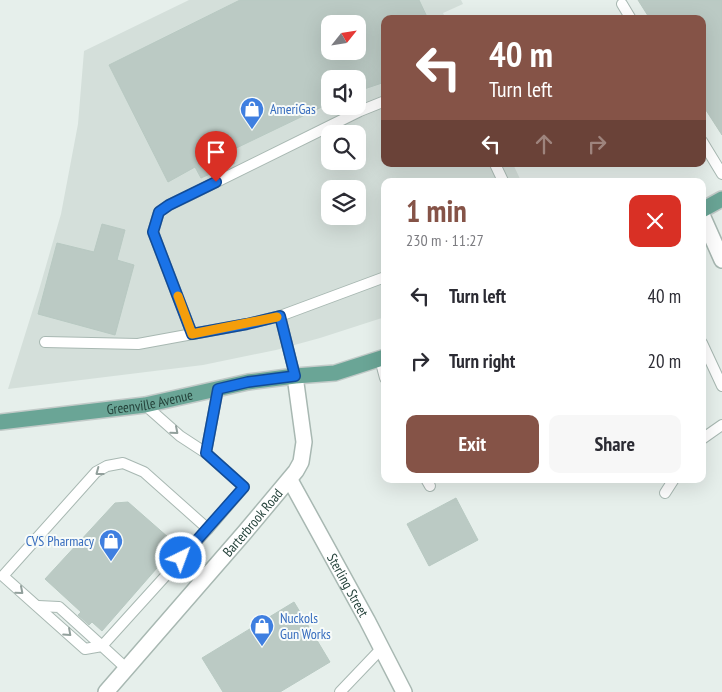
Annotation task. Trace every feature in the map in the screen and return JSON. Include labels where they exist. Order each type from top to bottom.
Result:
[{"type":"main road","points":[[706,208],[722,199]]},
{"type":"main road","name":"Greenville Avenue","points":[[0,422],[146,405],[248,382],[335,373],[381,359]]},
{"type":"street","points":[[706,224],[722,260]]},
{"type":"street","name":"Barterbrook Road","points":[[106,692],[290,480],[301,462],[304,449],[304,435],[295,376]]},
{"type":"street","name":"Sterling Street","points":[[290,480],[404,692]]},
{"type":"lane","points":[[622,4],[629,15]]},
{"type":"lane","points":[[192,334],[153,232],[159,212],[169,205],[360,111],[381,103]]},
{"type":"lane","points":[[706,148],[722,174]]},
{"type":"lane","points":[[45,342],[138,344],[247,324],[280,316],[381,278]]},
{"type":"lane","points":[[280,316],[295,376]]},
{"type":"lane","points":[[706,352],[722,386]]},
{"type":"lane","points":[[206,453],[218,389]]},
{"type":"lane","points":[[102,646],[244,487],[206,453],[180,436],[146,405]]},
{"type":"lane","points":[[706,437],[722,425]]},
{"type":"lane","points":[[127,669],[59,607],[38,606],[3,576],[96,472],[107,466],[123,463],[144,472],[208,529]]},
{"type":"lane","points":[[665,493],[671,483]]},
{"type":"lane","points":[[340,692],[382,648]]},
{"type":"shaded area","points":[[189,0],[461,0],[463,4],[443,13],[444,15],[381,15],[381,167],[514,167],[520,178],[381,178],[381,318],[276,350],[203,365],[8,389],[61,214],[78,124],[84,51]]},
{"type":"building","points":[[240,0],[419,0],[426,15],[381,15],[381,83],[366,88],[366,70],[321,70],[321,107],[228,152],[235,163],[201,178],[195,167],[168,182],[109,65]]},
{"type":"building","points":[[638,0],[722,0],[722,135],[706,110],[706,15],[647,15]]},
{"type":"building","points":[[102,224],[125,230],[117,260],[134,265],[115,335],[38,314],[57,243],[94,252]]},
{"type":"building","points":[[456,498],[478,540],[429,566],[407,524]]},
{"type":"building","name":"CVS Pharmacy","points":[[128,502],[177,545],[102,631],[92,622],[89,625],[78,615],[81,612],[45,579],[115,503]]},
{"type":"building","points":[[294,602],[330,662],[280,692],[223,692],[202,658]]},
{"type":"slow traffic","points":[[178,296],[192,334],[277,317]]},
{"type":"place","name":"AmeriGas","points":[[252,130]]},
{"type":"place","name":"CVS Pharmacy","points":[[111,562]]},
{"type":"place","name":"Nuckols Gun Works","points":[[262,647]]},
{"type":"route","points":[[181,558],[244,487],[206,453],[218,389],[248,382],[295,376],[280,316],[192,334],[153,232],[159,212],[169,205],[216,182]]}]
